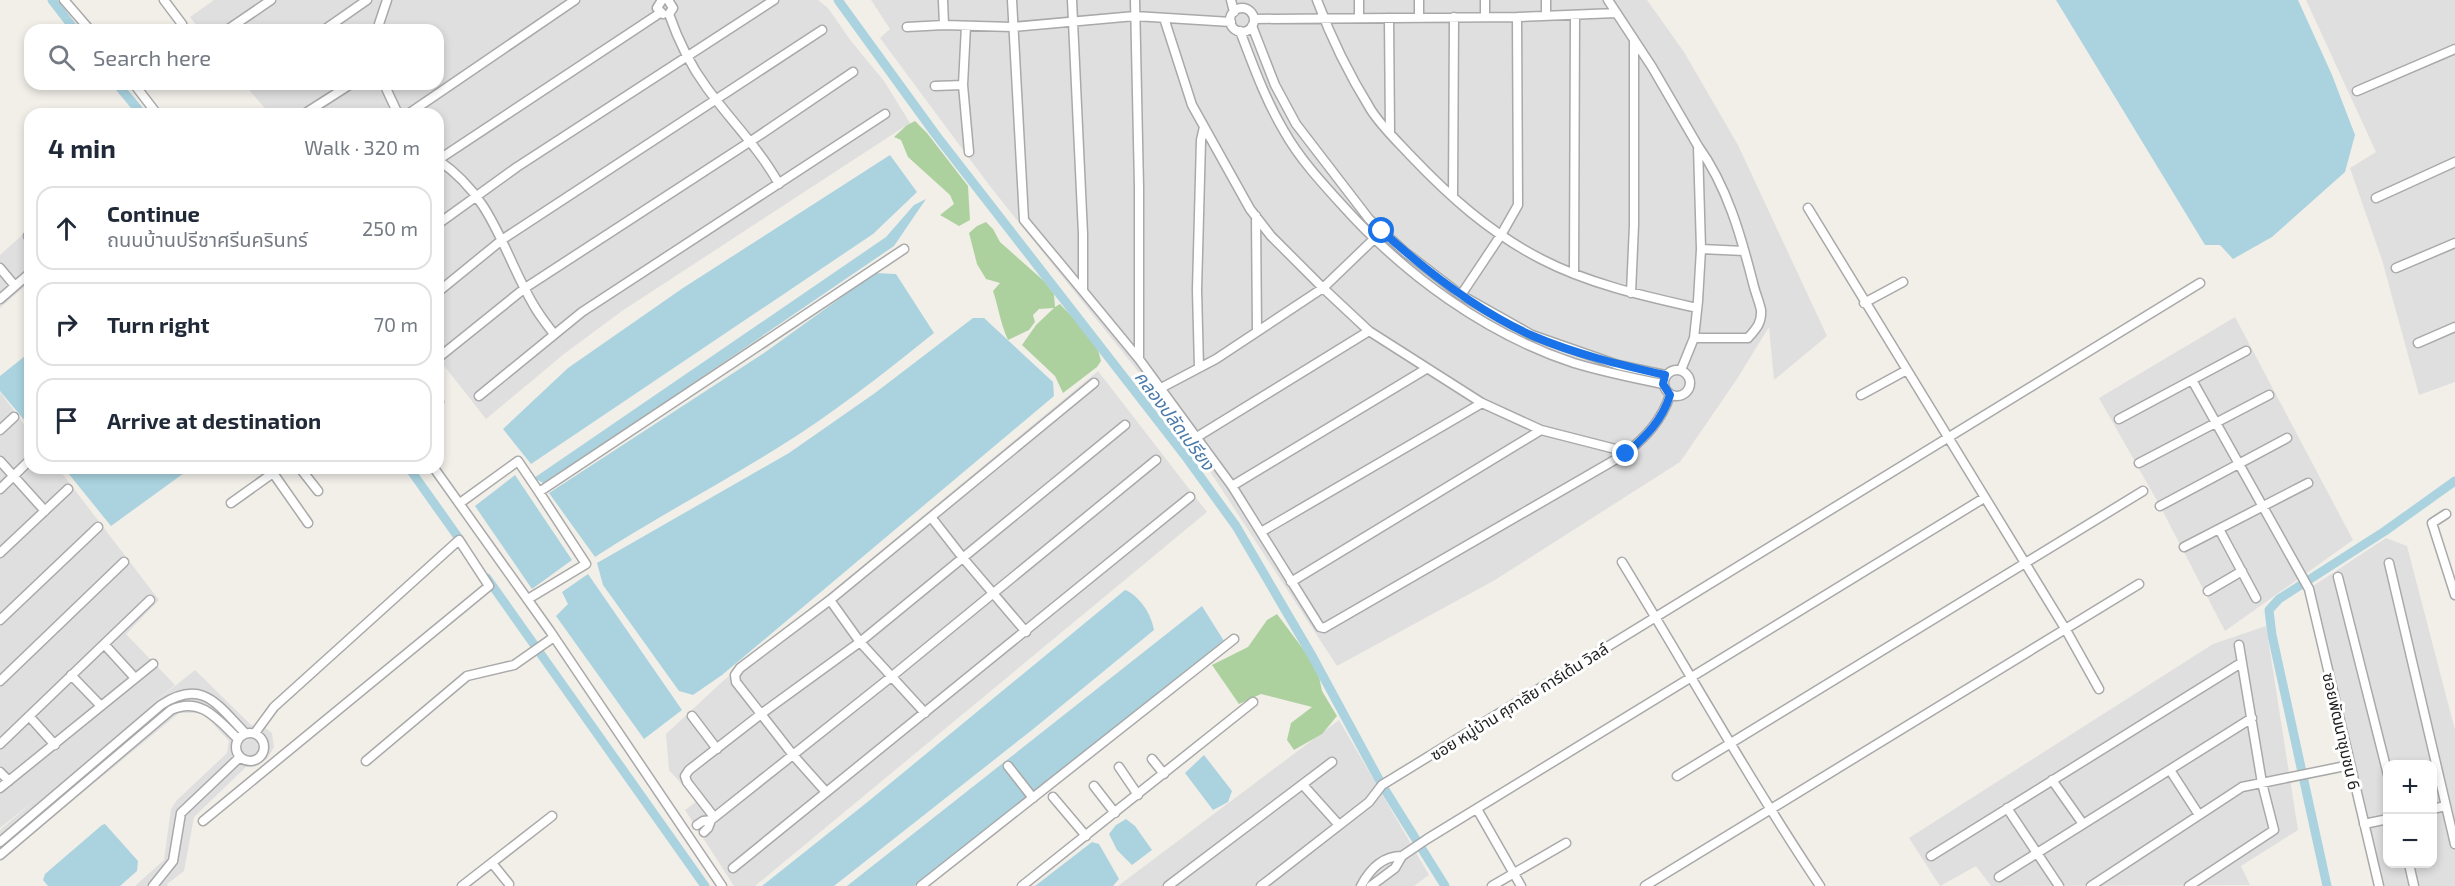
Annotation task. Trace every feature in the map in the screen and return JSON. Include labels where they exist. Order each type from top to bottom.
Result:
[{"type":"street","points":[[64,0],[85,24]]},
{"type":"street","points":[[164,0],[182,24]]},
{"type":"street","points":[[236,24],[271,0]]},
{"type":"street","points":[[333,24],[367,0]]},
{"type":"street","points":[[379,24],[387,0]]},
{"type":"street","points":[[444,89],[575,0]]},
{"type":"street","points":[[662,0],[657,5],[664,15],[673,5]]},
{"type":"street","points":[[444,219],[475,196],[774,0]]},
{"type":"street","points":[[943,0],[944,25]]},
{"type":"street","points":[[1012,0],[1024,220],[1139,359],[1197,437],[1232,486],[1317,624],[1324,628],[1627,452],[1642,440],[1666,410],[1670,395],[1664,380]]},
{"type":"street","points":[[1072,0],[1083,234],[1083,291]]},
{"type":"street","points":[[1135,0],[1139,188],[1139,359]]},
{"type":"street","points":[[1231,0],[1234,12],[1231,22]]},
{"type":"street","points":[[1317,0],[1341,57],[1372,112],[1390,134],[1475,219],[1541,260],[1630,293],[1697,308]]},
{"type":"street","points":[[1359,0],[1359,18]]},
{"type":"street","points":[[1419,0],[1419,17]]},
{"type":"street","points":[[1485,0],[1485,17]]},
{"type":"street","points":[[1546,0],[1546,16]]},
{"type":"street","points":[[1608,0],[1698,146],[1713,165],[1744,251],[1761,311],[1759,327],[1748,338],[1694,338]]},
{"type":"street","points":[[1234,12],[1244,4],[1252,12],[1253,23],[1275,86],[1296,124],[1335,176],[1382,231],[1461,295],[1532,335],[1664,380]]},
{"type":"street","points":[[673,5],[687,57],[717,100],[751,141],[779,184]]},
{"type":"street","points":[[444,156],[660,12]]},
{"type":"street","points":[[1231,22],[1235,28],[1246,31],[1253,23],[1324,19],[1517,17],[1616,13]]},
{"type":"street","points":[[1574,273],[1575,15]]},
{"type":"street","points":[[907,27],[944,25],[1012,27],[1135,16],[1231,22]]},
{"type":"street","points":[[1453,197],[1454,17]]},
{"type":"street","points":[[1461,295],[1518,206],[1517,17]]},
{"type":"street","points":[[1164,18],[1192,105],[1204,128],[1256,216],[1271,236],[1323,288],[1369,331],[1482,403],[1541,430],[1627,452]]},
{"type":"street","points":[[1389,18],[1390,134]]},
{"type":"street","points":[[966,26],[963,85],[969,152]]},
{"type":"street","points":[[444,287],[503,239],[822,30]]},
{"type":"street","points":[[1240,31],[1261,87],[1284,132],[1326,187],[1374,239],[1397,260],[1453,302],[1528,344],[1572,362],[1602,371],[1664,380]]},
{"type":"street","points":[[1630,293],[1634,225],[1634,41]]},
{"type":"street","points":[[2357,91],[2455,49]]},
{"type":"street","points":[[444,353],[525,288],[853,72]]},
{"type":"street","points":[[935,86],[963,85]]},
{"type":"street","points":[[139,90],[152,108]]},
{"type":"street","points":[[313,108],[342,90]]},
{"type":"street","points":[[387,90],[395,108]]},
{"type":"street","points":[[417,108],[443,90]]},
{"type":"street","points":[[479,396],[554,334],[626,283],[885,114]]},
{"type":"street","points":[[1199,368],[1197,290],[1201,140],[1204,128]]},
{"type":"street","points":[[1681,370],[1694,338],[1697,308],[1701,249],[1698,146]]},
{"type":"street","points":[[2376,198],[2455,162]]},
{"type":"street","points":[[444,164],[451,169],[488,212],[503,239],[533,306],[554,334]]},
{"type":"street","points":[[1808,208],[1905,371],[2066,630],[2099,689]]},
{"type":"street","points":[[1256,216],[1257,331]]},
{"type":"street","points":[[1161,388],[1199,368],[1323,288],[1382,231]]},
{"type":"street","points":[[2396,268],[2455,243]]},
{"type":"street","points":[[539,492],[904,249]]},
{"type":"street","points":[[1701,249],[1744,251]]},
{"type":"street","points":[[0,268],[15,286]]},
{"type":"street","points":[[0,299],[24,278]]},
{"type":"street","points":[[1864,303],[1903,282]]},
{"type":"street","name":"ซอย หมู่บ้าน ศุภาลัย การ์เด้น วิลล์","points":[[1261,886],[1369,802],[1383,785],[2200,283]]},
{"type":"street","points":[[2418,343],[2455,327]]},
{"type":"street","points":[[1197,437],[1369,331]]},
{"type":"street","points":[[2119,419],[2246,351]]},
{"type":"street","points":[[1232,486],[1426,369]]},
{"type":"street","points":[[1664,380],[1672,370],[1681,370],[1690,380],[1689,388],[1683,395],[1670,395]]},
{"type":"street","points":[[1861,395],[1905,371]]},
{"type":"street","name":"ซอยพัฒนาชุมชน 6","points":[[2192,380],[2308,589],[2379,886]]},
{"type":"street","points":[[826,792],[761,714],[736,681],[735,675],[740,668],[830,600],[1094,383]]},
{"type":"street","points":[[2139,463],[2269,395]]},
{"type":"street","points":[[1261,532],[1482,403]]},
{"type":"street","points":[[0,430],[14,417]]},
{"type":"street","points":[[712,818],[687,782],[685,776],[689,770],[860,642],[1125,425]]},
{"type":"street","points":[[1291,582],[1541,430]]},
{"type":"street","points":[[2160,506],[2287,438]]},
{"type":"street","points":[[695,833],[708,828],[712,818],[891,677],[1156,460]]},
{"type":"street","points":[[0,461],[45,511]]},
{"type":"street","points":[[460,503],[518,461],[585,564],[528,599]]},
{"type":"street","points":[[0,489],[24,466]]},
{"type":"street","points":[[231,504],[272,474]]},
{"type":"street","points":[[278,474],[308,523]]},
{"type":"street","points":[[305,474],[318,490]]},
{"type":"street","points":[[438,474],[528,599],[552,639],[695,833],[722,886]]},
{"type":"street","points":[[2184,547],[2308,483]]},
{"type":"street","points":[[0,553],[68,489]]},
{"type":"street","points":[[1677,776],[2143,491]]},
{"type":"street","points":[[733,868],[1190,497]]},
{"type":"street","points":[[1361,886],[1376,865],[1405,854],[1984,498]]},
{"type":"street","points":[[2446,514],[2432,523],[2455,595]]},
{"type":"street","points":[[932,517],[963,558],[1026,632]]},
{"type":"street","points":[[0,620],[98,527]]},
{"type":"street","points":[[2219,529],[2256,598]]},
{"type":"street","points":[[0,855],[166,715],[179,707],[199,706],[246,735],[264,742],[261,756],[248,761],[240,757],[236,748],[246,735],[274,707],[459,540],[489,586],[203,822]]},
{"type":"street","points":[[0,681],[124,562]]},
{"type":"street","points":[[1622,562],[1732,742],[1770,811],[1820,886]]},
{"type":"street","points":[[2389,563],[2455,844]]},
{"type":"street","points":[[2208,591],[2242,572]]},
{"type":"street","points":[[2338,577],[2384,760]]},
{"type":"street","points":[[1645,886],[2139,584]]},
{"type":"street","points":[[0,744],[150,600]]},
{"type":"street","points":[[830,600],[860,642],[925,713]]},
{"type":"street","points":[[366,760],[467,675],[514,664],[552,639]]},
{"type":"street","points":[[921,886],[1234,639]]},
{"type":"street","points":[[104,644],[135,678]]},
{"type":"street","points":[[2189,886],[2273,832],[2275,826],[2262,783],[2239,645]]},
{"type":"street","points":[[1931,856],[2241,663]]},
{"type":"street","points":[[0,788],[153,664]]},
{"type":"street","points":[[71,675],[100,706]]},
{"type":"street","points":[[8,849],[1,841],[159,706],[183,693],[208,697],[246,735]]},
{"type":"street","points":[[1022,886],[1253,702]]},
{"type":"street","points":[[159,706],[166,715]]},
{"type":"street","points":[[28,716],[55,744]]},
{"type":"street","points":[[692,716],[717,749]]},
{"type":"street","points":[[1999,877],[2252,718]]},
{"type":"street","points":[[153,886],[173,861],[181,813],[240,757]]},
{"type":"street","points":[[1152,759],[1164,774]]},
{"type":"street","points":[[1168,886],[1332,762]]},
{"type":"street","points":[[2091,886],[2242,787],[2350,765]]},
{"type":"street","points":[[1008,766],[1033,798]]},
{"type":"street","points":[[1119,767],[1138,795]]},
{"type":"street","points":[[87,768],[94,776]]},
{"type":"street","points":[[2170,770],[2199,815]]},
{"type":"street","points":[[0,772],[9,781]]},
{"type":"street","points":[[2052,780],[2083,824]]},
{"type":"street","points":[[1303,785],[1339,825]]},
{"type":"street","points":[[1094,786],[1115,813]]},
{"type":"street","points":[[1053,797],[1086,836]]},
{"type":"street","points":[[2437,808],[2446,806]]},
{"type":"street","points":[[2007,808],[2059,886]]},
{"type":"street","points":[[1477,809],[1521,886]]},
{"type":"street","points":[[462,886],[552,816]]},
{"type":"street","points":[[2364,824],[2383,820]]},
{"type":"street","points":[[1492,886],[1566,843]]},
{"type":"street","points":[[1371,886],[1395,868],[1405,854]]},
{"type":"street","points":[[492,863],[509,884]]},
{"type":"street","points":[[2410,868],[2414,886]]},
{"type":"shaded area","points":[[214,0],[818,0],[828,8],[851,41],[884,81],[910,123],[622,311],[564,354],[486,419],[444,366],[444,108],[265,108],[249,90],[444,90],[444,24],[195,24],[190,17]]},
{"type":"shaded area","points":[[871,0],[1647,0],[1684,52],[1738,145],[1827,336],[1774,380],[1769,327],[1737,379],[1680,462],[1495,580],[1337,666],[1198,453],[1141,375],[989,185],[880,38],[890,29]]},
{"type":"shaded area","points":[[2306,0],[2455,0],[2455,382],[2419,395],[2382,260],[2350,168],[2376,152]]},
{"type":"shaded area","points":[[24,233],[24,287],[0,308],[0,255]]},
{"type":"shaded area","points":[[2235,317],[2353,540],[2225,631],[2160,506],[2099,398]]},
{"type":"shaded area","points":[[1098,371],[1207,512],[755,886],[734,886],[685,810],[697,801],[669,770],[666,734],[723,681]]},
{"type":"shaded area","points":[[0,392],[24,424],[24,474],[63,474],[159,600],[126,634],[175,685],[146,709],[195,670],[251,725],[263,726],[272,733],[274,747],[267,759],[254,767],[246,767],[194,817],[184,871],[167,884],[168,886],[135,886],[164,860],[171,809],[177,800],[227,753],[229,741],[203,713],[179,713],[0,861],[0,830],[35,800],[0,828]]},
{"type":"shaded area","points":[[2386,538],[2407,546],[2455,730],[2455,886],[2384,886],[2313,586]]},
{"type":"shaded area","points":[[2266,626],[2298,830],[2241,866],[2250,885],[1991,886],[1976,866],[1940,886],[1909,838],[2213,644]]},
{"type":"shaded area","points":[[1339,720],[1429,875],[1414,886],[1118,886]]},
{"type":"green space","points":[[915,121],[968,186],[970,220],[959,226],[940,215],[954,204],[950,195],[908,157],[901,140],[894,137]]},
{"type":"green space","points":[[986,222],[1000,242],[1044,281],[1054,294],[1055,307],[1060,304],[1079,323],[1099,352],[1101,361],[1097,367],[1063,393],[1055,376],[1022,345],[1036,325],[1054,308],[1039,309],[1033,315],[1035,322],[1029,330],[1008,340],[993,291],[1000,283],[986,279],[977,264],[969,233]]},
{"type":"green space","points":[[1277,614],[1306,653],[1316,662],[1322,691],[1337,716],[1322,734],[1294,750],[1287,740],[1291,723],[1312,707],[1261,694],[1239,704],[1212,665],[1248,647],[1267,620]]},
{"type":"water","points":[[2056,0],[2298,0],[2332,75],[2355,135],[2345,172],[2272,237],[2233,259],[2220,245],[2205,245]]},
{"type":"water","points":[[890,155],[917,192],[873,234],[531,464],[503,429],[568,368],[683,288]]},
{"type":"water","points":[[926,199],[894,246],[545,484],[534,478],[886,237],[914,205]]},
{"type":"water","points":[[875,273],[896,274],[934,333],[799,434],[595,557],[549,493],[764,353]]},
{"type":"water","points":[[973,318],[984,318],[1053,382],[1054,396],[722,675],[693,695],[679,691],[603,585],[597,563],[789,453],[875,393]]},
{"type":"water","points":[[24,357],[24,420],[0,391],[0,376]]},
{"type":"water","points":[[69,474],[183,474],[111,526]]},
{"type":"water","points":[[515,475],[572,560],[532,589],[475,506]]},
{"type":"water","points":[[588,574],[682,710],[644,739],[556,616],[568,604],[562,592]]},
{"type":"water","points":[[1125,590],[1135,596],[1144,606],[1151,618],[1154,630],[1032,730],[834,886],[762,886],[870,800]]},
{"type":"water","points":[[1202,606],[1224,641],[914,886],[847,886]]},
{"type":"water","points":[[1204,755],[1232,791],[1228,802],[1213,810],[1185,773]]},
{"type":"water","points":[[1126,819],[1135,826],[1152,850],[1132,865],[1117,850],[1109,834],[1116,825]]},
{"type":"water","points":[[105,824],[138,861],[137,871],[120,886],[48,886],[43,880],[45,874]]},
{"type":"water","points":[[1092,842],[1099,844],[1119,879],[1113,886],[1035,886]]},
{"type":"waterway","points":[[52,0],[70,24]]},
{"type":"waterway","name":"คลองปลัดเปรียง","points":[[838,0],[936,135],[1186,457],[1236,526],[1311,654],[1382,785],[1445,886]]},
{"type":"waterway","points":[[122,90],[137,108]]},
{"type":"waterway","points":[[413,474],[463,544]]},
{"type":"waterway","points":[[2327,886],[2272,635],[2269,610],[2279,599],[2385,531],[2455,481]]},
{"type":"waterway","points":[[487,578],[705,886]]},
{"type":"route","points":[[1382,231],[1405,252],[1461,295],[1532,335],[1618,365],[1665,375],[1663,384],[1670,395],[1666,410],[1642,440],[1626,454]]}]
